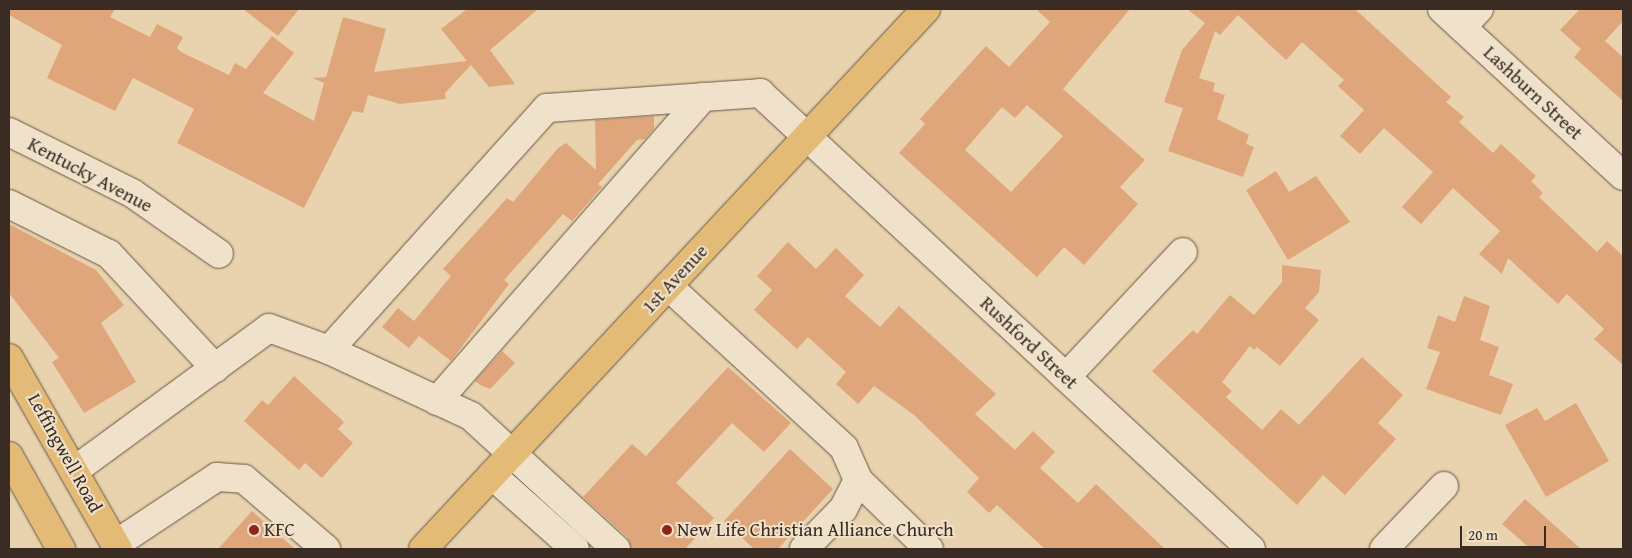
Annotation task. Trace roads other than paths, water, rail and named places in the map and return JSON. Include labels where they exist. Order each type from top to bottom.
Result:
[{"type":"main road","name":"1st Avenue","points":[[422,549],[926,9]]},
{"type":"main road","name":"Leffingwell Road","points":[[9,358],[75,470],[117,547]]},
{"type":"main road","points":[[11,463],[61,549]]},
{"type":"street","name":"Lashburn Street","points":[[1442,9],[1470,18],[1623,176]]},
{"type":"street","name":"Rushford Street","points":[[329,350],[547,108],[760,93],[806,138],[1251,549]]},
{"type":"street","points":[[437,401],[703,97]]},
{"type":"street","name":"Kentucky Avenue","points":[[9,132],[132,193],[219,254]]},
{"type":"street","points":[[9,204],[109,254],[215,368]]},
{"type":"street","points":[[1066,377],[1183,252]]},
{"type":"street","points":[[668,286],[844,448],[858,480],[930,549]]},
{"type":"street","points":[[75,470],[269,328],[329,350],[471,416],[616,549]]},
{"type":"street","points":[[492,475],[575,549]]},
{"type":"street","points":[[117,547],[217,477],[244,479],[326,549]]},
{"type":"street","points":[[804,549],[844,509],[858,480]]},
{"type":"street","points":[[1384,549],[1444,486]]},
{"type":"place","name":"KFC","points":[[254,530]]},
{"type":"place","name":"New Life Christian Alliance Church","points":[[667,530]]}]
